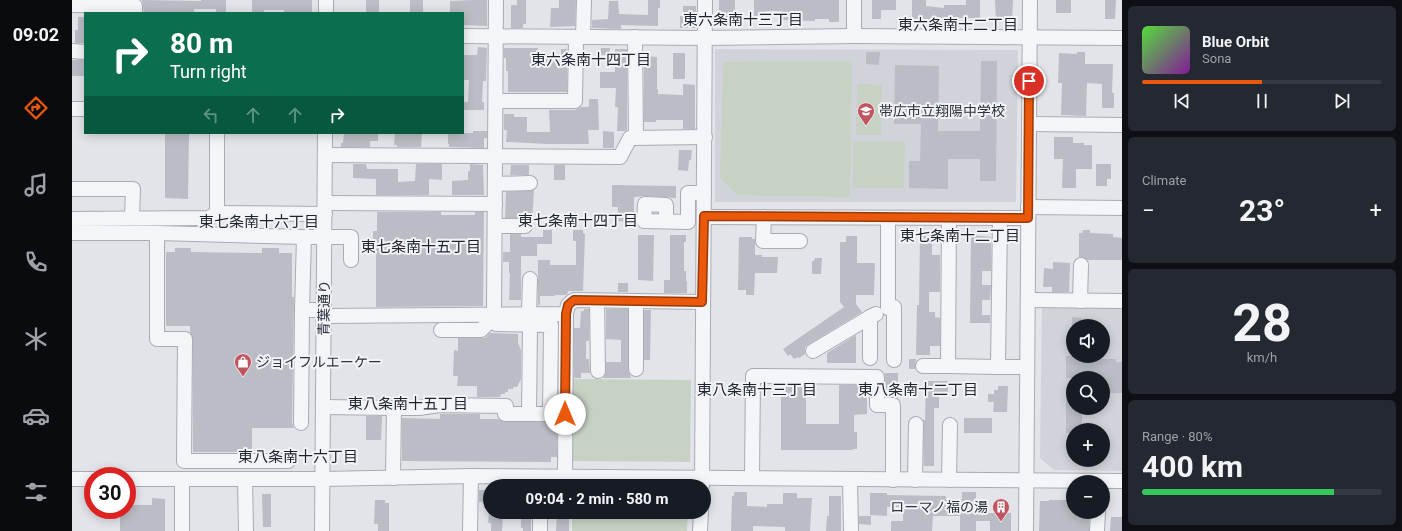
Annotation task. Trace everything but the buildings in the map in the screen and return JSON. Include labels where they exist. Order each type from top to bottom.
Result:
[{"type":"street","points":[[326,0],[326,12]]},
{"type":"street","points":[[441,330],[481,330],[490,318],[495,226],[496,0]]},
{"type":"street","points":[[496,101],[575,101],[584,0]]},
{"type":"street","points":[[702,479],[702,302],[706,0]]},
{"type":"street","points":[[854,0],[854,36]]},
{"type":"street","points":[[1026,531],[1030,0]]},
{"type":"street","points":[[72,5],[135,6],[135,12]]},
{"type":"street","points":[[464,36],[705,38],[854,36],[1122,38]]},
{"type":"street","points":[[635,37],[636,138]]},
{"type":"street","points":[[72,51],[84,52]]},
{"type":"street","points":[[72,109],[84,109]]},
{"type":"street","points":[[1029,124],[1122,125]]},
{"type":"street","points":[[217,134],[217,213]]},
{"type":"street","name":"青葉通り","points":[[322,531],[325,134]]},
{"type":"street","points":[[325,155],[620,157],[630,138],[705,137]]},
{"type":"street","points":[[495,184],[530,183]]},
{"type":"street","points":[[72,189],[133,189],[132,218]]},
{"type":"street","points":[[666,221],[688,222],[688,193],[704,193]]},
{"type":"street","points":[[72,219],[209,218],[217,213],[495,204]]},
{"type":"street","points":[[704,216],[1000,218],[1028,212],[1122,208]]},
{"type":"street","points":[[764,217],[764,241],[800,241]]},
{"type":"street","points":[[888,218],[888,308]]},
{"type":"street","points":[[948,366],[949,218]]},
{"type":"street","points":[[998,367],[1000,218]]},
{"type":"street","points":[[495,226],[525,226]]},
{"type":"street","points":[[72,233],[157,233],[325,238],[351,237],[351,260]]},
{"type":"street","points":[[157,233],[157,340],[185,340],[184,461],[288,461]]},
{"type":"street","points":[[301,423],[304,237]]},
{"type":"street","points":[[1080,301],[1081,265]]},
{"type":"street","points":[[529,414],[530,279]]},
{"type":"street","points":[[565,477],[566,314],[568,305],[574,300],[702,302]]},
{"type":"street","points":[[1028,300],[1122,301]]},
{"type":"street","points":[[597,301],[598,371]]},
{"type":"street","points":[[636,301],[636,369]]},
{"type":"street","points":[[813,351],[870,317],[888,308],[894,307],[894,360]]},
{"type":"street","points":[[302,310],[324,313],[530,319],[566,314]]},
{"type":"street","points":[[870,317],[870,358]]},
{"type":"street","points":[[530,319],[551,325],[550,414]]},
{"type":"street","points":[[923,366],[1027,367]]},
{"type":"street","points":[[752,478],[753,376],[877,377],[877,405],[893,405],[892,480]]},
{"type":"street","points":[[323,407],[419,408],[439,405],[506,406],[505,414],[565,414]]},
{"type":"street","points":[[393,478],[394,408]]},
{"type":"street","points":[[915,480],[916,424]]},
{"type":"street","points":[[949,480],[950,425]]},
{"type":"street","points":[[470,531],[471,476]]},
{"type":"street","points":[[136,479],[322,479],[471,476],[512,479]]},
{"type":"street","points":[[552,479],[565,477],[620,479]]},
{"type":"street","points":[[711,481],[752,478],[1066,481]]},
{"type":"street","points":[[72,479],[84,479]]},
{"type":"street","points":[[182,479],[182,531]]},
{"type":"street","points":[[245,479],[246,531]]},
{"type":"street","points":[[850,479],[851,531]]},
{"type":"street","points":[[1110,481],[1122,481]]},
{"type":"street","points":[[540,519],[540,531]]},
{"type":"street","points":[[700,531],[701,519]]},
{"type":"street","points":[[1098,519],[1098,531]]},
{"type":"shaded area","name":"帯広市立翔陽中学校","points":[[715,49],[1018,50],[1016,202],[715,202]]},
{"type":"shaded area","points":[[1042,305],[1122,306],[1122,471],[1054,470],[1040,458]]},
{"type":"green space","points":[[852,61],[850,197],[737,195],[720,178],[723,62]]},
{"type":"green space","points":[[857,84],[882,85],[881,135],[856,135]]},
{"type":"green space","points":[[853,141],[905,142],[904,188],[853,188]]},
{"type":"green space","points":[[573,379],[691,380],[690,462],[572,461]]},
{"type":"green space","points":[[572,519],[688,519],[687,531],[572,531]]},
{"type":"place","name":"帯広市立翔陽中学校","points":[[866,126]]},
{"type":"place","name":"ジョイフルエーケー","points":[[243,377]]},
{"type":"place","name":"ローマノ福の湯","points":[[1001,522]]},
{"type":"district","name":"東六条南十三丁目","points":[[743,20]]},
{"type":"district","name":"東六条南十二丁目","points":[[958,25]]},
{"type":"district","name":"東六条南十四丁目","points":[[591,60]]},
{"type":"district","name":"東七条南十四丁目","points":[[578,221]]},
{"type":"district","name":"東七条南十六丁目","points":[[259,222]]},
{"type":"district","name":"東七条南十二丁目","points":[[960,236]]},
{"type":"district","name":"東七条南十五丁目","points":[[421,247]]},
{"type":"district","name":"東八条南十三丁目","points":[[757,390]]},
{"type":"district","name":"東八条南十二丁目","points":[[918,390]]},
{"type":"district","name":"東八条南十五丁目","points":[[408,404]]},
{"type":"district","name":"東八条南十六丁目","points":[[298,457]]},
{"type":"route","points":[[565,414],[566,314],[568,305],[574,300],[702,302],[704,216],[1028,218],[1029,81]]}]
